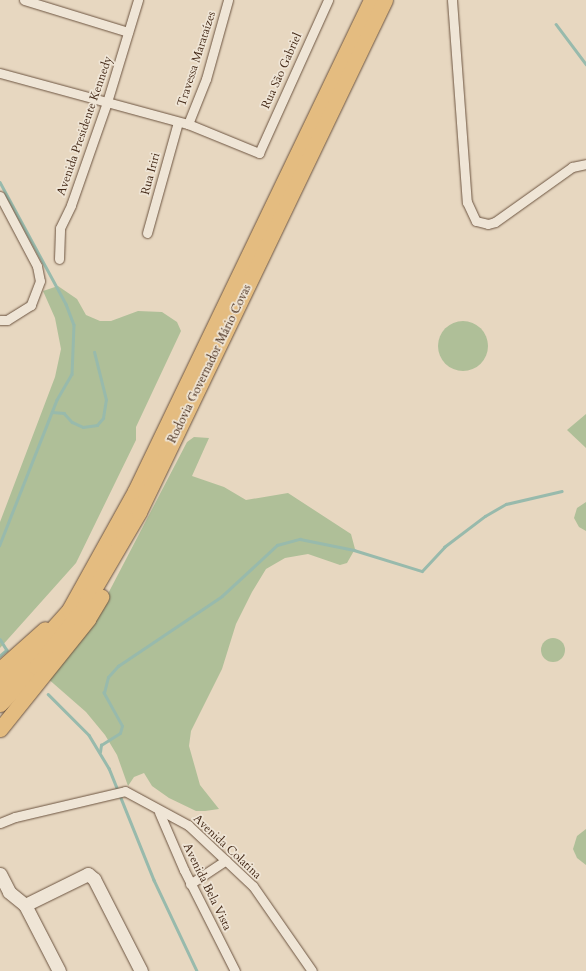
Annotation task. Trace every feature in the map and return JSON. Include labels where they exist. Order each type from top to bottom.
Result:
[{"type":"main road","name":"Rodovia Governador Mário Covas","points":[[32,662],[69,610],[135,491],[371,0]]},
{"type":"main road","name":"Rodovia Governador Mário Covas","points":[[0,704],[7,687],[83,608],[139,512],[385,0]]},
{"type":"main road","points":[[0,729],[7,687],[32,662]]},
{"type":"street","points":[[24,0],[128,32]]},
{"type":"street","name":"Avenida Presidente Kennedy","points":[[59,259],[60,228],[71,205],[107,102],[138,0]]},
{"type":"street","name":"Travessa Marataízes","points":[[188,124],[206,79],[228,0]]},
{"type":"street","name":"Rua São Gabriel","points":[[188,124],[259,153],[328,0]]},
{"type":"street","points":[[452,0],[467,202],[476,221],[488,224],[495,222],[572,167],[586,164]]},
{"type":"street","points":[[0,73],[188,124]]},
{"type":"street","name":"Rua Iriri","points":[[147,233],[178,122]]},
{"type":"street","points":[[0,196],[37,266],[40,282],[32,305],[7,320],[0,320]]},
{"type":"street","name":"Avenida Colatina","points":[[0,823],[15,817],[125,792],[159,812],[188,825],[226,860],[253,886],[312,971]]},
{"type":"street","name":"Avenida Bela Vista","points":[[159,812],[190,884],[235,971]]},
{"type":"street","points":[[190,884],[226,860]]},
{"type":"street","points":[[0,874],[4,889],[25,905],[59,971]]},
{"type":"street","points":[[25,905],[88,874],[94,879],[141,971]]},
{"type":"green space","points":[[58,286],[77,299],[86,315],[100,321],[111,321],[138,311],[162,312],[177,322],[181,331],[136,427],[136,440],[76,563],[0,648],[0,522],[55,377],[61,349],[55,318],[43,291]]},
{"type":"green space","points":[[468,321],[473,322],[481,328],[487,336],[487,356],[481,364],[473,370],[458,371],[453,370],[445,364],[439,356],[438,341],[439,336],[445,328],[453,322]]},
{"type":"green space","points":[[586,414],[586,448],[567,430]]},
{"type":"green space","points":[[194,437],[209,438],[192,476],[224,487],[246,500],[288,493],[351,534],[355,549],[347,563],[340,565],[308,554],[285,558],[266,569],[252,592],[236,624],[222,669],[191,731],[189,746],[200,785],[219,809],[205,811],[196,811],[169,798],[152,786],[144,773],[134,777],[128,786],[117,755],[105,735],[86,712],[46,677],[99,611],[187,442]]},
{"type":"green space","points":[[586,502],[586,531],[579,527],[574,518],[577,508]]},
{"type":"green space","points":[[553,638],[561,642],[565,650],[561,658],[553,662],[545,658],[541,650],[545,642]]},
{"type":"green space","points":[[586,829],[586,865],[577,858],[573,849],[577,836]]},
{"type":"waterway","points":[[556,24],[586,64]]},
{"type":"waterway","points":[[0,182],[66,304],[74,325],[72,374],[57,400],[0,545]]},
{"type":"waterway","points":[[52,412],[64,413],[72,422],[83,427],[97,425],[103,418],[106,400],[94,352]]},
{"type":"waterway","points":[[100,752],[101,745],[120,733],[122,726],[104,693],[108,677],[118,666],[222,596],[277,545],[300,539],[354,550],[422,571],[444,547],[485,516],[506,504],[562,491]]},
{"type":"waterway","points":[[0,639],[7,650],[0,656]]},
{"type":"waterway","points":[[48,694],[89,735],[109,768],[154,880],[197,971]]}]
